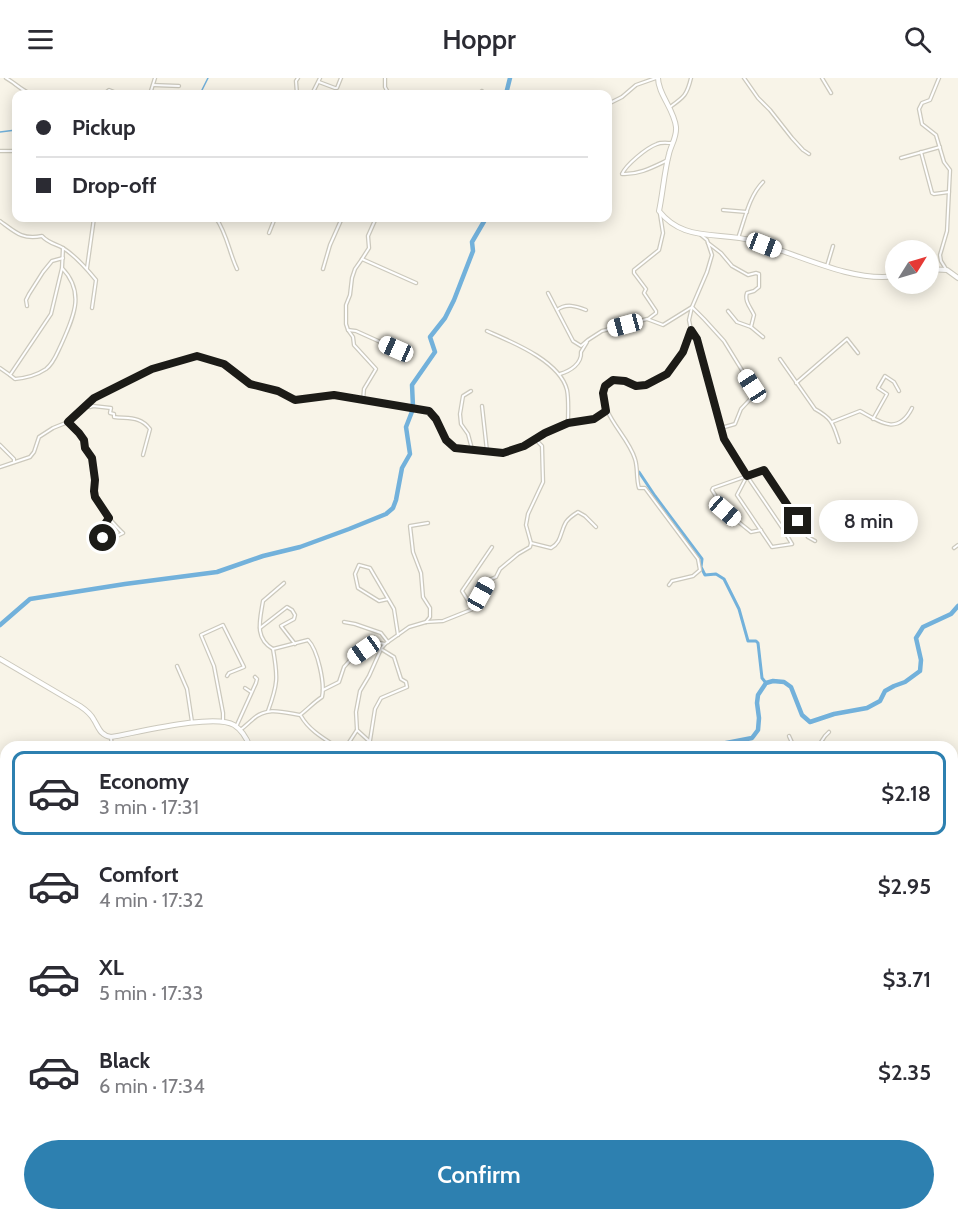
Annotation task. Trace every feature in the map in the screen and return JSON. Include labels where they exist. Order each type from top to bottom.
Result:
[{"type":"street","points":[[6,78],[23,90]]},
{"type":"street","points":[[151,90],[155,78]]},
{"type":"street","points":[[320,80],[337,88],[341,78]]},
{"type":"street","points":[[548,293],[573,341],[580,346],[602,331],[647,320],[656,313],[644,293],[646,289],[634,270],[659,250],[663,233],[659,211],[676,128],[670,106],[658,85],[657,78],[636,85],[612,102]]},
{"type":"street","points":[[670,106],[683,98],[691,78]]},
{"type":"street","points":[[744,78],[792,138],[810,154]]},
{"type":"street","points":[[822,78],[831,93]]},
{"type":"street","points":[[939,78],[930,100],[922,104],[919,112],[922,124],[936,135],[944,162],[950,170],[947,231],[940,255],[947,270],[958,278]]},
{"type":"street","points":[[153,85],[179,86]]},
{"type":"street","points":[[668,160],[642,172],[632,175],[622,174],[627,166],[653,146],[658,143],[673,143]]},
{"type":"street","points":[[901,158],[940,147]]},
{"type":"street","points":[[921,152],[932,193],[949,192]]},
{"type":"street","points":[[738,238],[750,203],[757,188],[763,182]]},
{"type":"street","points":[[723,210],[747,212]]},
{"type":"street","points":[[659,211],[674,226],[687,231],[752,240],[827,266],[859,274],[885,276]]},
{"type":"street","points":[[0,221],[22,237],[42,236],[47,242],[63,248],[87,269],[96,280],[92,308]]},
{"type":"street","points":[[87,269],[93,222]]},
{"type":"street","points":[[218,222],[227,238],[237,269]]},
{"type":"street","points":[[269,233],[273,222]]},
{"type":"street","points":[[323,269],[340,222]]},
{"type":"street","points":[[363,401],[364,389],[376,369],[354,345],[353,337],[346,324],[346,304],[355,268],[369,248],[368,236],[374,222]]},
{"type":"street","points":[[700,233],[707,240],[712,255],[692,307],[689,320],[691,330],[697,339],[724,439],[792,544],[772,547],[737,495],[747,476]]},
{"type":"street","points":[[708,243],[732,266],[748,275],[759,274],[759,287],[746,295],[748,305],[754,315],[751,327]]},
{"type":"street","points":[[827,266],[833,246]]},
{"type":"street","points":[[10,375],[51,314],[62,268],[63,248]]},
{"type":"street","points":[[27,306],[26,300],[43,272],[52,261],[63,258]]},
{"type":"street","points":[[362,259],[416,283]]},
{"type":"street","points":[[0,368],[15,379],[24,378],[47,368],[53,361],[74,313],[76,298],[72,280],[62,268]]},
{"type":"street","points":[[939,270],[947,270]]},
{"type":"street","points":[[557,310],[570,306],[578,306],[586,310]]},
{"type":"street","points":[[647,320],[663,325],[692,307]]},
{"type":"street","points":[[692,307],[724,341],[756,393],[741,409],[735,424],[721,428]]},
{"type":"street","points":[[728,310],[737,322],[751,327],[763,337]]},
{"type":"street","points":[[348,330],[356,331],[396,349]]},
{"type":"street","points":[[669,585],[672,581],[693,576],[700,570],[698,559],[645,488],[639,488],[636,461],[628,444],[606,411],[603,393],[605,386],[613,380],[625,381],[636,386],[646,385],[667,374],[683,352],[691,330]]},
{"type":"street","points":[[487,331],[540,358],[560,374],[567,390],[568,423]]},
{"type":"street","points":[[796,383],[847,339],[858,353]]},
{"type":"street","points":[[560,374],[570,370],[579,361],[588,340]]},
{"type":"street","points":[[0,467],[33,454],[39,437],[68,422],[94,398],[152,369],[197,356],[224,364],[250,384],[278,391],[295,400],[334,395],[429,411],[436,419],[446,440],[455,448],[503,453],[524,446],[568,423],[594,419],[606,411]]},
{"type":"street","points":[[780,359],[815,409],[832,422],[839,442]]},
{"type":"street","points":[[873,419],[887,394],[878,388],[885,376],[894,382],[899,391]]},
{"type":"street","points":[[471,391],[463,396],[460,414],[461,424],[468,435],[472,449]]},
{"type":"street","points":[[86,405],[111,408],[110,413],[114,414],[114,417],[140,420],[149,426],[143,455]]},
{"type":"street","points":[[482,406],[487,451]]},
{"type":"street","points":[[832,422],[860,411],[884,424],[896,424],[907,417],[912,408]]},
{"type":"street","points":[[68,422],[84,440],[85,448],[92,458],[95,497],[109,518],[123,533],[113,538],[98,538],[109,518]]},
{"type":"street","points":[[350,741],[357,730],[356,712],[360,691],[387,643],[409,627],[426,622],[443,621],[473,609],[489,580],[496,577],[500,569],[518,554],[530,547],[526,525],[528,514],[543,482],[542,446],[535,439]]},
{"type":"street","points":[[0,445],[14,459],[14,462]]},
{"type":"street","points":[[761,530],[751,532],[739,524],[725,511],[712,490],[713,488],[764,470],[808,537],[815,541]]},
{"type":"street","points":[[531,543],[551,548],[558,544],[566,523],[578,512],[596,527]]},
{"type":"street","points":[[426,622],[430,617],[430,608],[423,597],[421,573],[413,552],[410,526],[428,523]]},
{"type":"street","points":[[954,548],[958,545]]},
{"type":"street","points":[[473,609],[462,591],[492,547]]},
{"type":"street","points":[[388,599],[379,601],[358,588],[355,574],[359,565],[370,568],[394,609],[398,635]]},
{"type":"street","points":[[268,711],[276,691],[277,671],[273,649],[267,645],[259,632],[263,601],[284,583]]},
{"type":"street","points":[[260,628],[287,607],[295,615],[294,619],[281,626],[295,644]]},
{"type":"street","points":[[344,622],[381,633],[387,643]]},
{"type":"street","points":[[223,722],[214,666],[201,635],[223,625],[244,667],[227,676]]},
{"type":"street","points":[[238,728],[262,712],[300,715],[322,697],[323,690],[317,657],[308,640],[273,649]]},
{"type":"street","points":[[323,690],[339,682],[344,667],[352,658],[375,642],[387,643]]},
{"type":"street","points":[[370,741],[375,709],[381,698],[407,687],[406,682],[401,679],[394,657],[381,650]]},
{"type":"street","points":[[0,659],[80,706],[90,715],[102,734],[111,737],[192,722],[212,721],[233,724],[246,741]]},
{"type":"street","points":[[177,666],[187,689],[192,722]]},
{"type":"street","points":[[238,728],[256,683],[255,677]]},
{"type":"street","points":[[245,688],[251,692]]},
{"type":"street","points":[[300,715],[327,741]]},
{"type":"street","points":[[357,730],[370,741]]},
{"type":"street","points":[[822,741],[830,732]]},
{"type":"street","points":[[789,736],[791,741]]},
{"type":"street","points":[[111,737],[111,741]]},
{"type":"waterway","points":[[202,90],[208,78]]},
{"type":"waterway","points":[[507,90],[510,78]]},
{"type":"waterway","points":[[0,132],[12,130]]},
{"type":"waterway","points":[[413,407],[412,385],[435,352],[430,337],[445,318],[454,300],[473,251],[472,242],[484,222]]},
{"type":"waterway","points":[[0,625],[30,599],[217,572],[263,556],[300,547],[386,514],[393,508],[402,468],[410,454],[406,427],[413,409]]},
{"type":"waterway","points":[[639,472],[702,559],[701,567],[705,575],[716,574],[724,579],[739,609],[748,641],[758,643],[762,678],[766,683]]},
{"type":"waterway","points":[[737,741],[752,738],[758,730],[758,695],[766,683],[773,681],[784,682],[791,687],[802,715],[810,722],[834,714],[867,708],[880,701],[885,691],[905,682],[920,671],[921,660],[916,638],[923,627],[951,614],[958,606]]},
{"type":"route","points":[[103,538],[98,538],[109,518],[95,497],[92,458],[85,448],[82,436],[68,422],[94,398],[152,369],[197,356],[224,364],[250,384],[278,391],[295,400],[334,395],[429,411],[436,419],[441,433],[455,448],[503,453],[524,446],[568,423],[594,419],[606,411],[603,393],[605,386],[613,380],[625,381],[636,386],[646,385],[667,374],[683,352],[691,330],[697,339],[724,439],[747,476],[764,470],[798,521]]}]
